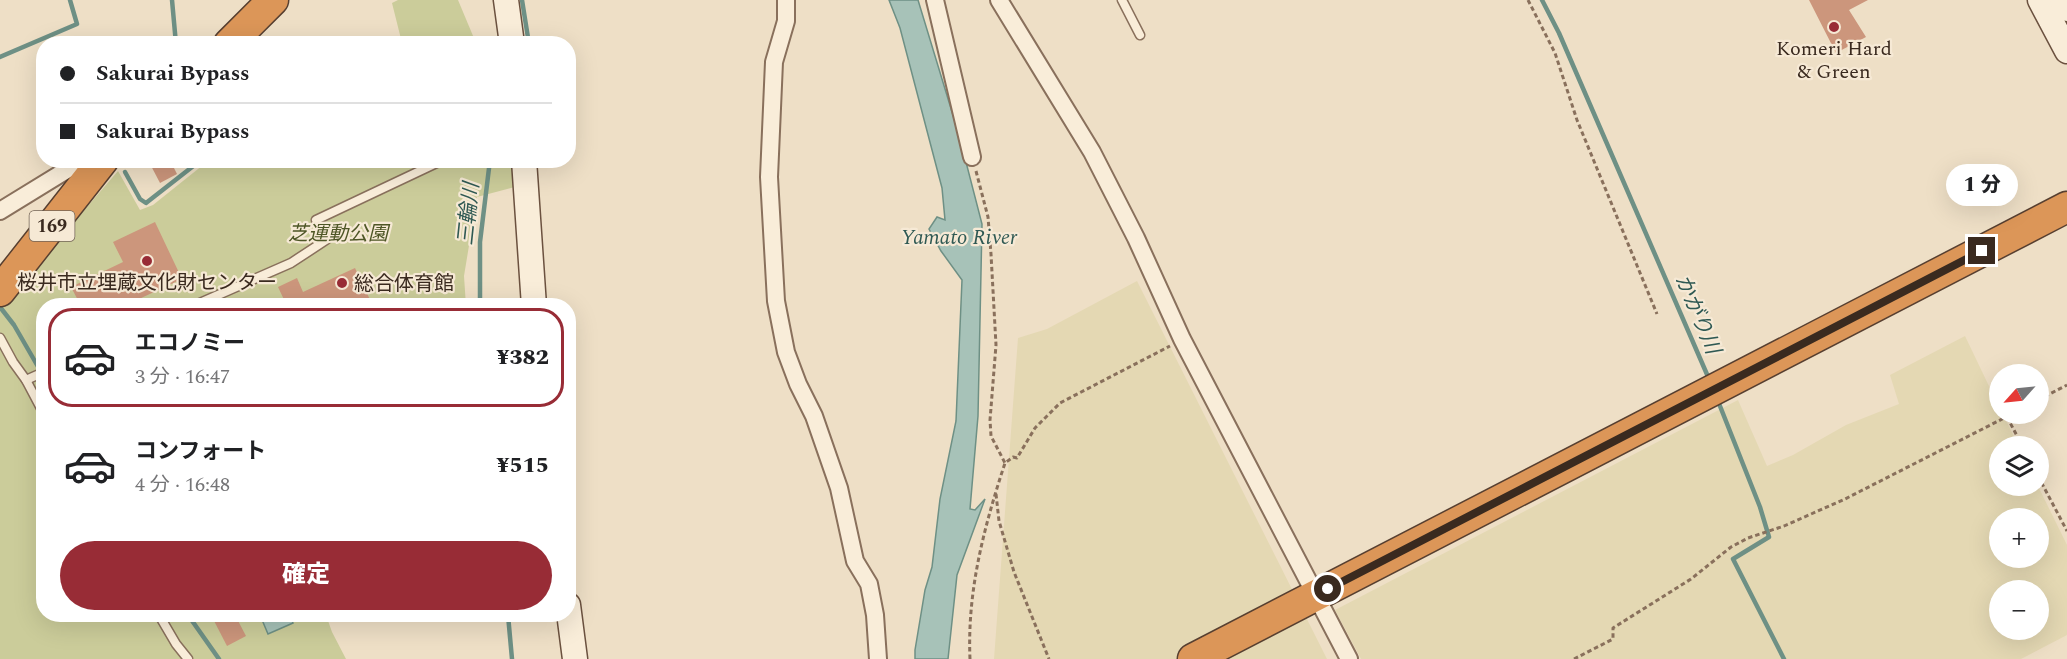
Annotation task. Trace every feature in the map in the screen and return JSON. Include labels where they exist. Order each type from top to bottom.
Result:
[{"type":"highway","points":[[237,36],[273,0]]},
{"type":"highway","name":"169","points":[[0,291],[97,168]]},
{"type":"highway","points":[[1193,659],[2067,207]]},
{"type":"street","points":[[506,0],[511,36]]},
{"type":"street","points":[[786,0],[786,21],[774,62],[770,177],[776,301],[786,352],[798,384],[814,416],[839,488],[855,561],[869,584],[875,615],[878,659]]},
{"type":"street","points":[[934,0],[972,157]]},
{"type":"street","points":[[999,0],[1092,152],[1136,238],[1182,339],[1349,659]]},
{"type":"street","points":[[2040,0],[2067,51]]},
{"type":"street","points":[[2062,0],[2067,9]]},
{"type":"street","points":[[0,211],[69,168]]},
{"type":"street","points":[[525,168],[533,298]]},
{"type":"street","points":[[570,622],[575,659]]},
{"type":"lane","points":[[1122,0],[1140,35]]},
{"type":"lane","points":[[212,298],[291,263],[326,240],[316,220],[425,168]]},
{"type":"lane","points":[[0,338],[36,399]]},
{"type":"lane","points":[[26,380],[36,376]]},
{"type":"lane","points":[[163,622],[188,659]]},
{"type":"path","points":[[1528,0],[1556,53],[1576,120],[1657,314]]},
{"type":"path","points":[[972,157],[988,218],[991,254],[996,345],[990,420],[991,436],[1005,463]]},
{"type":"path","points":[[970,659],[969,642],[981,542],[1005,463],[1013,457],[1017,458],[1035,428],[1060,403],[1182,339]]},
{"type":"path","points":[[2049,394],[2067,385]]},
{"type":"path","points":[[1574,659],[1613,639],[1613,628],[1691,579],[1731,547],[1845,499],[1991,424]]},
{"type":"path","points":[[996,492],[999,521],[1014,572],[1049,659]]},
{"type":"path","points":[[2049,496],[2067,531]]},
{"type":"shaded area","points":[[1137,281],[1327,659],[994,659],[1018,338],[1047,329]]},
{"type":"shaded area","points":[[1965,336],[1989,386],[1989,424],[2008,424],[2014,436],[1989,436],[1989,496],[2043,496],[2049,508],[1989,508],[1989,568],[2049,568],[2049,508],[2067,545],[2067,635],[2021,659],[1361,659],[1335,610],[1738,400],[1767,466],[1793,455],[1846,425],[1899,404],[1890,375]]},
{"type":"green space","points":[[398,0],[458,0],[473,36],[400,36],[392,3]]},
{"type":"green space","name":"芝運動公園","points":[[199,168],[514,168],[515,187],[477,197],[464,276],[465,298],[36,298],[36,622],[328,622],[346,659],[0,659],[0,311],[16,289],[118,171],[140,210],[153,205]]},
{"type":"water","name":"Yamato River","points":[[889,0],[918,0],[959,135],[982,224],[978,416],[970,509],[975,510],[985,499],[957,575],[948,659],[915,659],[915,650],[925,590],[932,567],[940,499],[956,421],[962,280],[941,251],[929,229],[937,217],[945,220],[942,188],[900,28]]},
{"type":"water","points":[[263,622],[293,622],[293,623],[268,634]]},
{"type":"building","name":"Komeri Hard & Green","points":[[1809,0],[1868,0],[1849,10],[1866,37],[1836,53]]},
{"type":"building","points":[[152,168],[174,168],[177,174],[160,183]]},
{"type":"building","name":"桜井市立埋蔵文化財センター","points":[[155,222],[182,279],[141,298],[77,298],[71,287],[123,262],[113,242]]},
{"type":"building","name":"総合体育館","points":[[355,268],[369,298],[283,298],[278,287],[297,278],[303,292]]},
{"type":"building","points":[[215,622],[239,622],[246,636],[227,646]]},
{"type":"waterway","points":[[49,36],[77,24],[70,0]]},
{"type":"waterway","points":[[172,0],[175,36]]},
{"type":"waterway","name":"三輪川","points":[[522,0],[528,36]]},
{"type":"waterway","name":"かがり川","points":[[1542,0],[1559,33],[1709,379]]},
{"type":"waterway","points":[[0,57],[36,42]]},
{"type":"waterway","points":[[125,172],[140,199],[146,203],[191,168]]},
{"type":"waterway","name":"三輪川","points":[[480,298],[480,242],[489,168]]},
{"type":"waterway","points":[[0,307],[14,325],[36,363]]},
{"type":"waterway","name":"かがり川","points":[[1718,401],[1760,507],[1769,537],[1733,559],[1784,659]]},
{"type":"waterway","points":[[193,622],[219,659]]},
{"type":"waterway","name":"三輪川","points":[[509,622],[512,659]]},
{"type":"place","name":"Komeri Hard & Green","points":[[1834,27]]},
{"type":"place","name":"桜井市立埋蔵文化財センター","points":[[147,261]]},
{"type":"place","name":"総合体育館","points":[[342,283]]},
{"type":"route","points":[[1328,589],[1982,251]]}]
